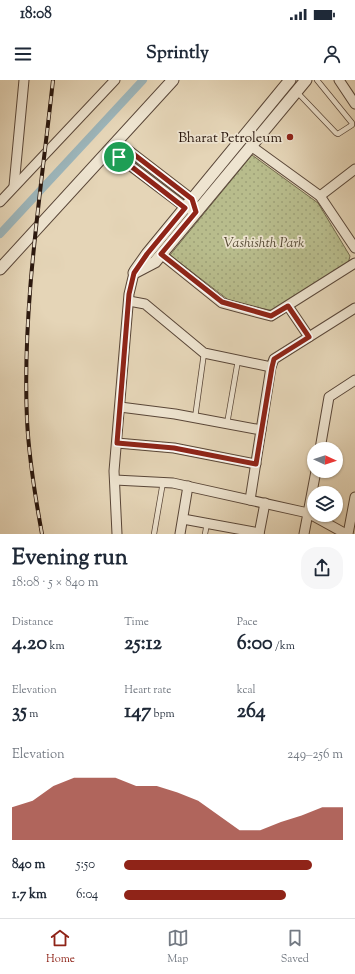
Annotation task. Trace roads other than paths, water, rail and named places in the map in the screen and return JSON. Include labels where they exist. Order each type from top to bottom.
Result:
[{"type":"street","points":[[14,186],[24,80]]},
{"type":"street","points":[[1,199],[115,80]]},
{"type":"street","points":[[0,269],[173,80]]},
{"type":"street","points":[[117,534],[115,480],[117,443],[129,301],[134,273],[147,254],[188,203],[290,80]]},
{"type":"street","points":[[134,273],[155,262],[306,80]]},
{"type":"street","points":[[339,80],[355,104]]},
{"type":"street","points":[[113,145],[127,149],[188,203],[196,212]]},
{"type":"street","points":[[251,146],[320,196],[355,248]]},
{"type":"street","points":[[320,196],[355,169]]},
{"type":"street","points":[[161,254],[222,302],[271,316],[355,263]]},
{"type":"street","points":[[129,301],[145,304],[204,353],[272,367]]},
{"type":"street","points":[[288,306],[309,337]]},
{"type":"street","points":[[250,500],[274,359],[355,308]]},
{"type":"street","points":[[321,442],[329,397],[355,380]]},
{"type":"street","points":[[120,407],[175,414],[261,430]]},
{"type":"street","points":[[117,443],[174,448],[256,464]]},
{"type":"street","points":[[115,480],[173,483],[307,513]]},
{"type":"street","points":[[180,534],[188,486]]},
{"type":"street","points":[[183,519],[259,534],[265,503]]},
{"type":"street","points":[[325,522],[347,534],[354,503]]},
{"type":"street","points":[[304,534],[307,518]]},
{"type":"lane","points":[[296,91],[338,134],[352,125],[352,123],[317,80]]},
{"type":"lane","points":[[195,418],[204,353]]},
{"type":"lane","points":[[227,424],[238,360]]},
{"type":"lane","points":[[154,534],[163,482]]},
{"type":"lane","points":[[205,534],[206,523]]},
{"type":"waterway","points":[[0,234],[143,80]]},
{"type":"railway","points":[[42,534],[29,449],[26,378],[27,335],[38,207],[53,80]]},
{"type":"place","name":"Bharat Petroleum","points":[[290,137]]},
{"type":"park label","name":"Vashishth Park","points":[[264,242]]}]
